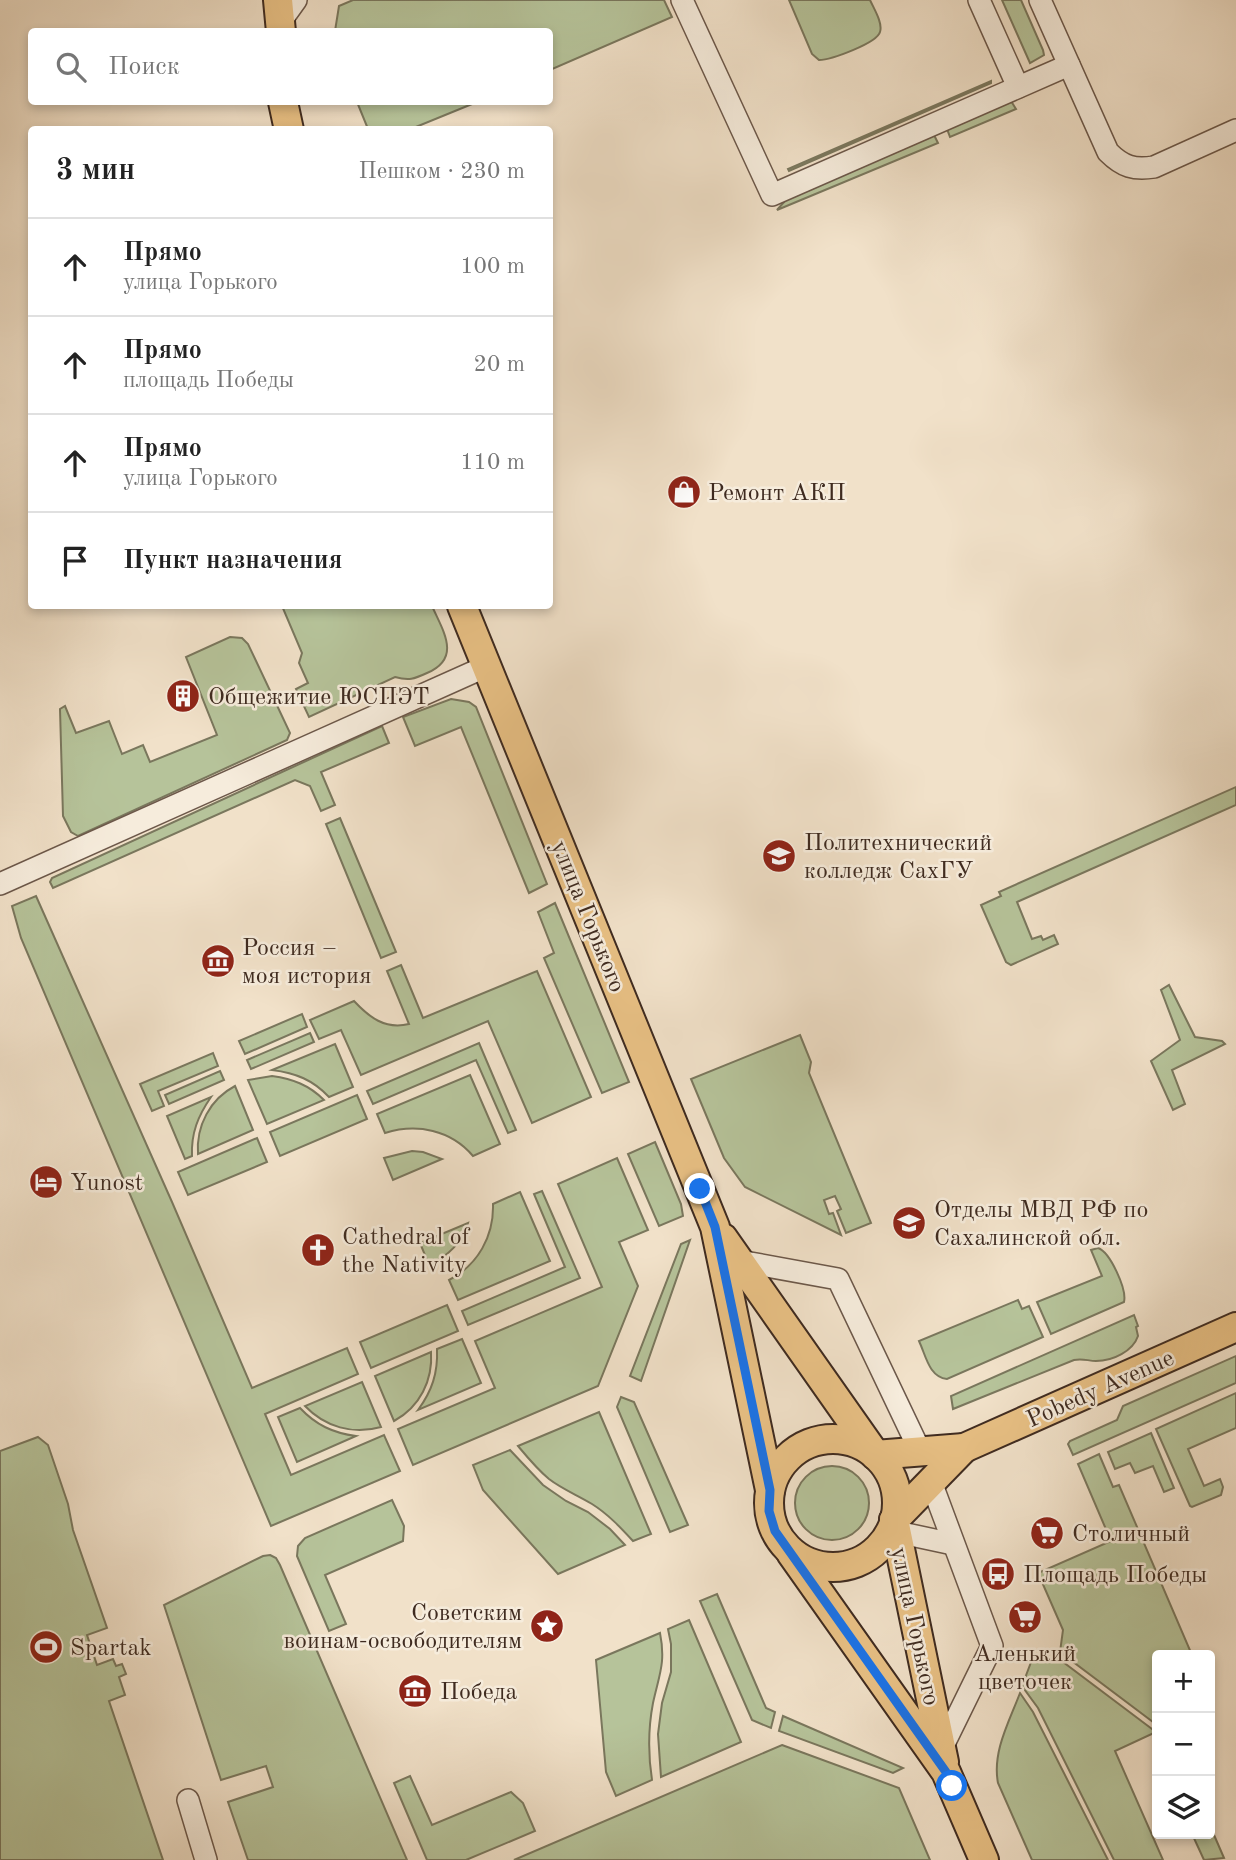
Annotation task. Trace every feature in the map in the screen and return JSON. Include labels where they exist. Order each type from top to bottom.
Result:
[{"type":"main road","points":[[284,105],[288,126]]},
{"type":"main road","name":"улица Горького","points":[[463,609],[715,1227],[770,1490]]},
{"type":"main road","name":"улица Горького","points":[[715,1227],[875,1455]]},
{"type":"main road","name":"Pobedy Avenue","points":[[964,1448],[1236,1328]]},
{"type":"main road","points":[[896,1526],[897,1503],[887,1468],[859,1444],[841,1439],[821,1440],[803,1446],[788,1457],[776,1472],[770,1490],[769,1511],[775,1531],[787,1548],[805,1560],[826,1566],[848,1564],[869,1556],[885,1540],[931,1482],[964,1448]]},
{"type":"main road","points":[[875,1455],[964,1448]]},
{"type":"main road","name":"улица Горького","points":[[896,1526],[944,1761],[984,1860]]},
{"type":"main road","name":"улица Горького","points":[[787,1548],[944,1761]]},
{"type":"street","points":[[682,0],[772,195],[1069,65]]},
{"type":"street","points":[[979,0],[1018,87]]},
{"type":"street","points":[[1040,0],[1108,152],[1116,160],[1129,167],[1154,167],[1236,130]]},
{"type":"street","points":[[0,884],[487,666]]},
{"type":"street","points":[[739,1261],[838,1279],[920,1451]]},
{"type":"street","points":[[931,1482],[992,1646],[944,1761]]},
{"type":"street","points":[[896,1526],[953,1544]]},
{"type":"street","points":[[188,1800],[206,1860]]},
{"type":"green space","points":[[353,0],[664,0],[672,17],[553,69],[553,28],[335,28],[339,6]]},
{"type":"green space","points":[[789,0],[870,0],[879,20],[880,32],[863,46],[819,60],[812,54]]},
{"type":"green space","points":[[1002,0],[1021,0],[1044,55],[1030,63]]},
{"type":"green space","points":[[991,81],[789,171],[788,169]]},
{"type":"green space","points":[[1011,101],[1016,109],[950,137],[947,129]]},
{"type":"green space","points":[[358,105],[470,105],[418,126],[367,126]]},
{"type":"green space","points":[[934,135],[938,143],[777,210],[791,194]]},
{"type":"green space","points":[[283,609],[433,609],[447,643],[444,660],[427,673],[411,679],[395,677],[309,717],[296,689],[308,683],[299,663],[302,653]]},
{"type":"green space","points":[[230,637],[242,638],[248,644],[290,733],[287,740],[78,836],[71,832],[63,816],[60,709],[65,706],[76,733],[109,721],[122,754],[143,745],[150,762],[217,735],[186,657]]},
{"type":"green space","points":[[451,699],[469,702],[476,707],[547,884],[529,893],[461,727],[415,746],[403,717]]},
{"type":"green space","points":[[382,726],[389,743],[321,772],[335,805],[321,811],[310,786],[295,780],[53,888],[50,882],[52,878]]},
{"type":"green space","points":[[1236,787],[1236,805],[1017,902],[1032,939],[1041,936],[1043,940],[1054,935],[1058,944],[1011,965],[1006,962],[981,905],[1001,896],[999,892]]},
{"type":"green space","points":[[340,818],[396,952],[381,958],[326,824]]},
{"type":"green space","points":[[36,896],[252,1388],[347,1348],[358,1374],[265,1414],[291,1475],[384,1435],[400,1471],[271,1526],[21,938],[12,906]]},
{"type":"green space","points":[[555,903],[629,1082],[602,1093],[544,958],[554,953],[538,912]]},
{"type":"green space","points":[[401,965],[423,1018],[537,971],[591,1097],[532,1123],[488,1021],[361,1075],[341,1030],[319,1039],[310,1020],[354,1001],[385,1024],[409,1024],[387,971]]},
{"type":"green space","points":[[1169,985],[1195,1037],[1222,1041],[1225,1044],[1172,1070],[1185,1104],[1173,1110],[1151,1061],[1180,1040],[1161,990]]},
{"type":"green space","points":[[302,1014],[307,1027],[245,1054],[239,1041]]},
{"type":"green space","points":[[310,1033],[314,1042],[251,1069],[247,1060]]},
{"type":"green space","points":[[800,1035],[811,1062],[809,1073],[871,1223],[846,1233],[837,1211],[841,1209],[835,1196],[824,1200],[829,1214],[833,1213],[841,1235],[745,1187],[724,1158],[691,1079]]},
{"type":"green space","points":[[479,1043],[516,1130],[508,1133],[476,1060],[373,1104],[367,1091]]},
{"type":"green space","points":[[335,1044],[353,1087],[329,1097],[304,1078],[272,1070]]},
{"type":"green space","points":[[213,1053],[218,1066],[158,1091],[164,1106],[152,1111],[140,1084]]},
{"type":"green space","points":[[220,1071],[224,1080],[169,1104],[165,1095]]},
{"type":"green space","points":[[470,1075],[500,1144],[473,1156],[454,1140],[433,1131],[409,1129],[385,1133],[377,1114]]},
{"type":"green space","points":[[272,1076],[300,1084],[324,1100],[267,1124],[248,1080]]},
{"type":"green space","points":[[235,1086],[253,1130],[198,1154],[199,1133],[206,1114],[218,1098]]},
{"type":"green space","points":[[357,1095],[367,1119],[280,1156],[270,1132]]},
{"type":"green space","points":[[211,1097],[196,1125],[192,1156],[185,1159],[167,1116]]},
{"type":"green space","points":[[257,1138],[267,1162],[188,1195],[178,1172]]},
{"type":"green space","points":[[655,1142],[681,1204],[683,1216],[659,1226],[628,1154]]},
{"type":"green space","points":[[412,1151],[442,1159],[393,1180],[384,1158]]},
{"type":"green space","points":[[617,1158],[648,1230],[619,1242],[638,1286],[598,1386],[413,1465],[398,1429],[495,1388],[475,1341],[602,1287],[558,1184]]},
{"type":"green space","points":[[542,1191],[580,1278],[468,1325],[462,1311],[565,1267],[534,1194]]},
{"type":"green space","points":[[520,1192],[550,1261],[458,1300],[449,1280],[468,1266],[482,1248],[491,1227],[493,1204]]},
{"type":"green space","points":[[468,1223],[453,1248],[429,1265],[420,1243]]},
{"type":"green space","points":[[690,1240],[641,1381],[630,1376],[681,1244]]},
{"type":"green space","points":[[1098,1248],[1108,1256],[1117,1272],[1124,1302],[1051,1334],[1037,1302],[1102,1276],[1091,1250]]},
{"type":"green space","points":[[1018,1300],[1022,1309],[1029,1306],[1043,1337],[947,1379],[932,1370],[919,1341]]},
{"type":"green space","points":[[447,1305],[458,1331],[371,1368],[360,1342]]},
{"type":"green space","points":[[1134,1315],[1138,1336],[1132,1346],[1122,1354],[1102,1361],[1074,1360],[953,1409],[951,1396]]},
{"type":"green space","points":[[462,1339],[481,1383],[418,1410],[433,1381],[437,1349]]},
{"type":"green space","points":[[431,1352],[430,1373],[423,1392],[411,1408],[394,1421],[375,1376]]},
{"type":"green space","points":[[1236,1356],[1236,1383],[1073,1455],[1068,1444],[1070,1441],[1117,1420],[1123,1406]]},
{"type":"green space","points":[[362,1382],[381,1427],[360,1430],[340,1427],[321,1419],[305,1406]]},
{"type":"green space","points":[[1236,1393],[1236,1428],[1188,1449],[1204,1486],[1220,1479],[1223,1487],[1221,1495],[1192,1507],[1156,1429]]},
{"type":"green space","points":[[621,1397],[634,1402],[688,1525],[670,1532],[617,1407]]},
{"type":"green space","points":[[300,1408],[325,1427],[356,1436],[297,1462],[278,1417]]},
{"type":"green space","points":[[599,1412],[651,1534],[633,1541],[598,1508],[549,1479],[518,1446]]},
{"type":"green space","points":[[1151,1433],[1174,1488],[1164,1492],[1153,1466],[1135,1473],[1130,1463],[1115,1469],[1108,1452]]},
{"type":"green space","name":"Spartak","points":[[38,1437],[48,1445],[68,1504],[73,1530],[107,1628],[87,1635],[97,1665],[113,1659],[116,1666],[122,1664],[126,1674],[119,1677],[125,1695],[109,1701],[163,1860],[0,1860],[0,1451]]},
{"type":"green space","points":[[510,1450],[543,1485],[588,1512],[625,1545],[558,1574],[483,1490],[473,1465]]},
{"type":"green space","points":[[1099,1454],[1113,1487],[1119,1485],[1190,1650],[1152,1650],[1152,1721],[1060,1652],[1063,1630],[1038,1573],[1111,1541],[1078,1464]]},
{"type":"green space","points":[[832,1466],[846,1469],[858,1477],[866,1489],[869,1503],[866,1517],[858,1529],[846,1537],[832,1540],[818,1537],[806,1529],[798,1517],[795,1503],[798,1489],[806,1477],[818,1469]]},
{"type":"green space","points":[[392,1500],[404,1526],[403,1541],[325,1575],[346,1624],[329,1631],[297,1556],[298,1546],[305,1538]]},
{"type":"green space","points":[[270,1555],[276,1558],[280,1565],[407,1860],[248,1860],[228,1802],[273,1787],[266,1766],[221,1780],[164,1605]]},
{"type":"green space","points":[[717,1594],[766,1708],[775,1712],[771,1728],[752,1720],[700,1601]]},
{"type":"green space","points":[[689,1620],[741,1742],[661,1777],[658,1734],[662,1703],[671,1672],[668,1629]]},
{"type":"green space","points":[[660,1633],[662,1661],[649,1732],[652,1780],[616,1796],[606,1772],[596,1660]]},
{"type":"green space","points":[[1033,1657],[1059,1659],[1152,1729],[1152,1734],[1115,1751],[1163,1860],[1114,1860],[1038,1708],[1022,1686]]},
{"type":"green space","points":[[1020,1693],[1033,1712],[1108,1860],[1032,1860],[998,1783],[997,1771],[999,1749]]},
{"type":"green space","points":[[783,1716],[903,1768],[893,1773],[779,1731]]},
{"type":"green space","points":[[782,1745],[899,1788],[930,1860],[514,1860]]},
{"type":"green space","points":[[410,1776],[432,1825],[511,1792],[523,1803],[535,1831],[466,1860],[427,1860],[394,1783]]},
{"type":"green space","points":[[1215,1837],[1224,1858],[1204,1860],[1194,1839]]},
{"type":"place","name":"Ремонт АКП","points":[[684,492]]},
{"type":"place","name":"Общежитие ЮСПЭТ","points":[[183,696]]},
{"type":"place","name":"Политехнический колледж СахГУ","points":[[779,856]]},
{"type":"place","name":"Россия – моя история","points":[[218,961]]},
{"type":"place","name":"Yunost","points":[[46,1182]]},
{"type":"place","name":"Отделы МВД РФ по Сахалинской обл.","points":[[909,1223]]},
{"type":"place","name":"Cathedral of the Nativity","points":[[318,1250]]},
{"type":"place","name":"Столичный","points":[[1047,1533]]},
{"type":"place","name":"Площадь Победы","points":[[998,1574]]},
{"type":"place","name":"Аленький цветочек","points":[[1025,1617]]},
{"type":"place","name":"Советским воинам-освободителям","points":[[547,1626]]},
{"type":"place","name":"Spartak","points":[[46,1647]]},
{"type":"place","name":"Победа","points":[[415,1691]]},
{"type":"route","points":[[700,1189],[715,1227],[770,1490],[769,1511],[775,1531],[946,1772],[952,1786]]}]
